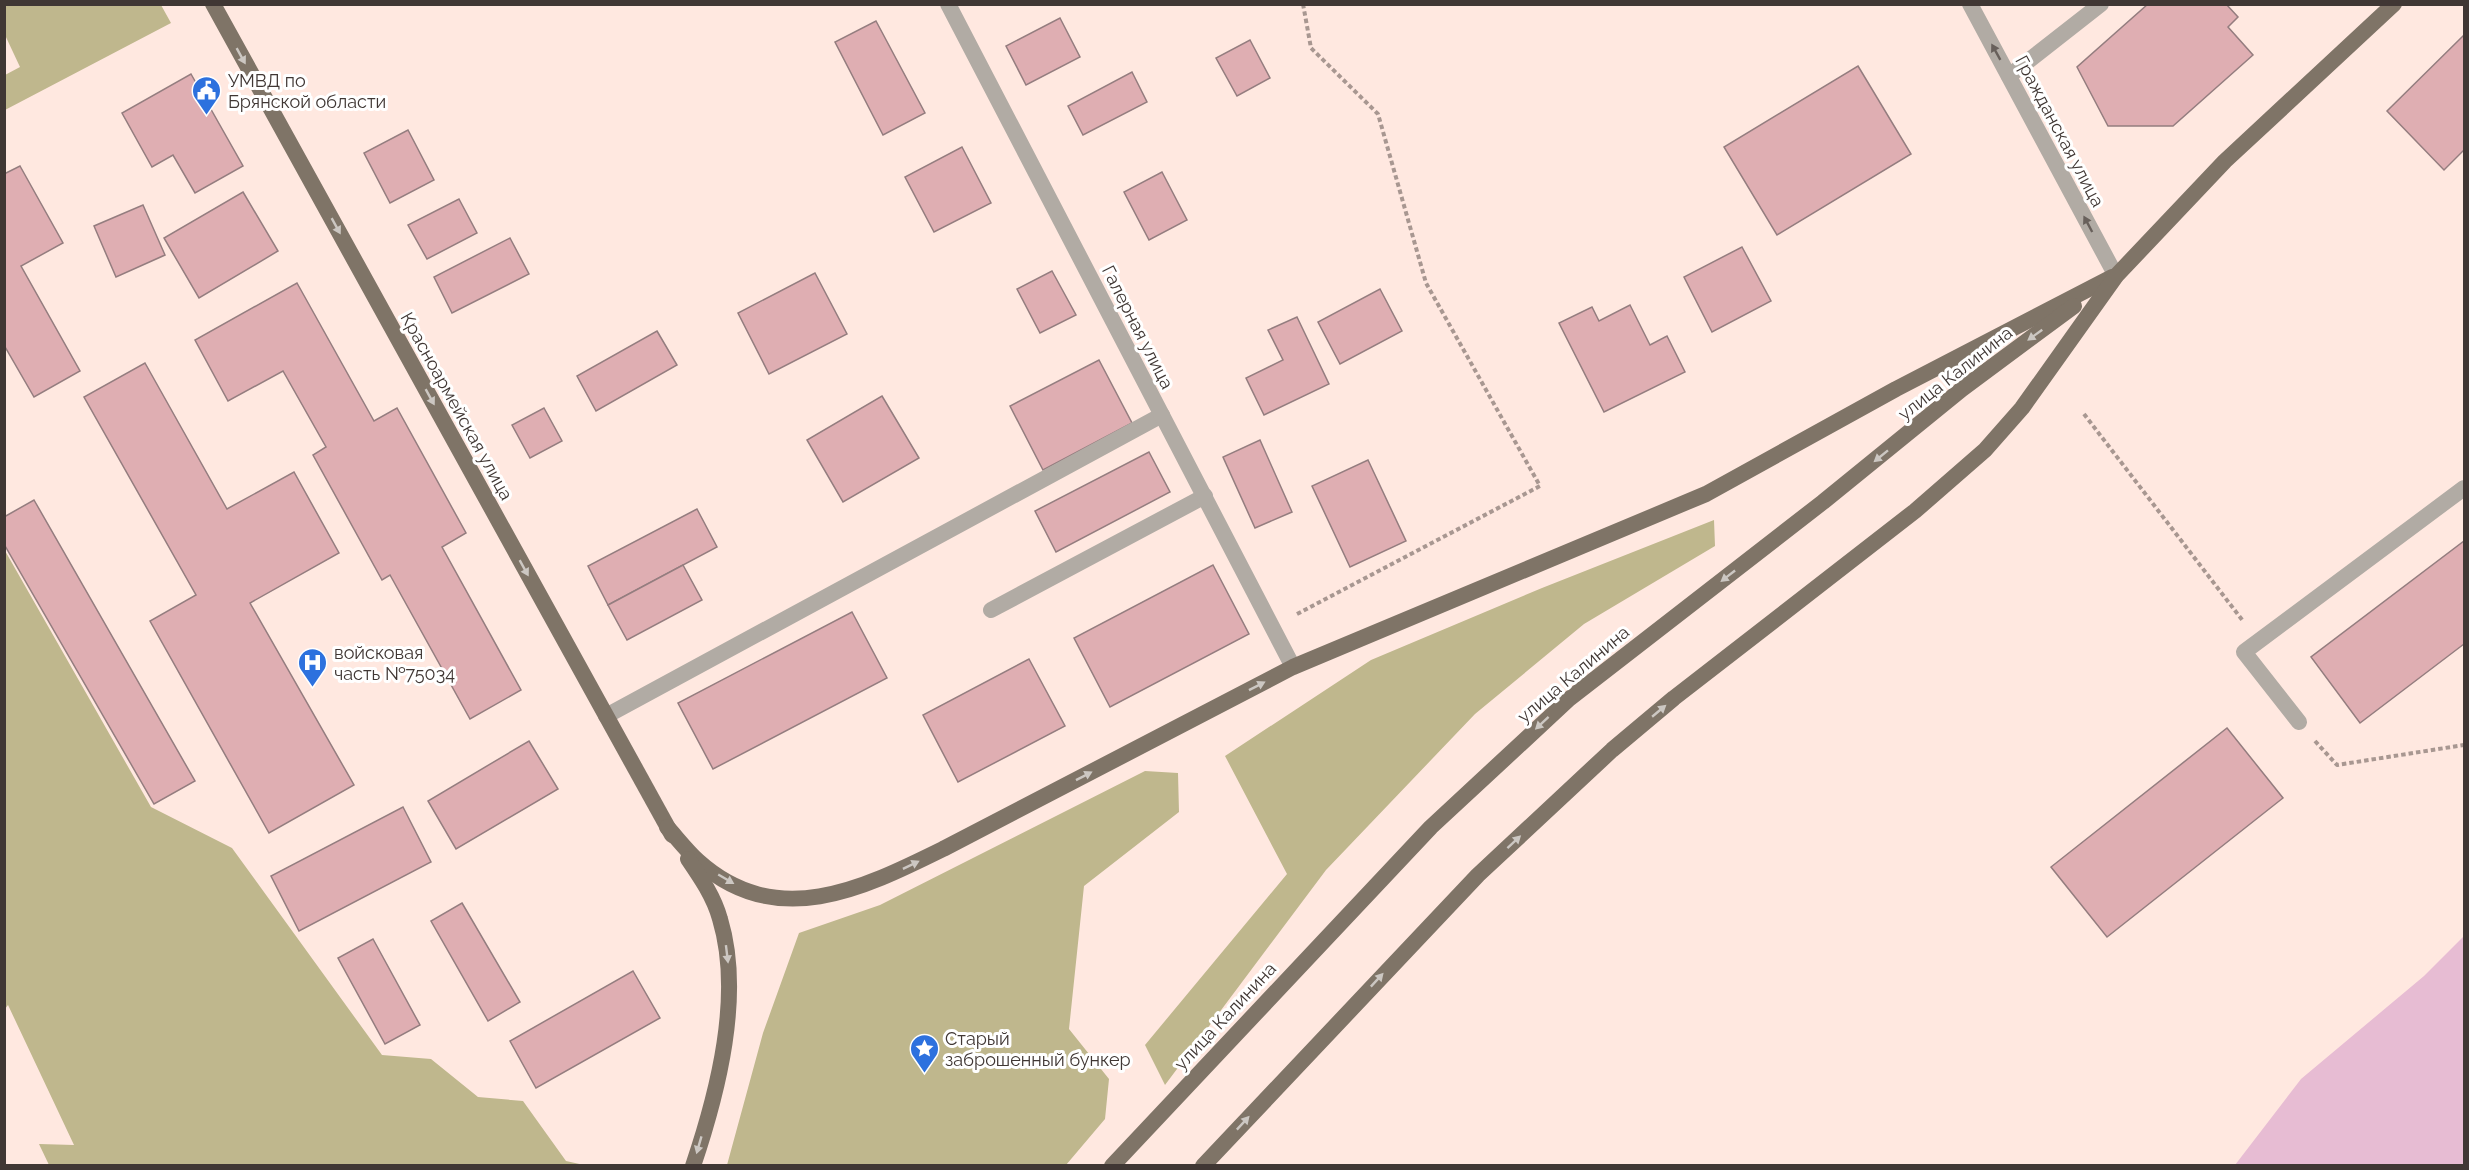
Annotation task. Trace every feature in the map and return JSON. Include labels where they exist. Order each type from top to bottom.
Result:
[{"type":"main road","name":"Красноармейская улица","points":[[213,4],[667,827]]},
{"type":"main road","name":"улица Калинина","points":[[1203,1166],[1478,875],[1612,750],[1674,698],[1915,511],[1985,450],[2022,408],[2116,276],[2225,161],[2394,4]]},
{"type":"main road","name":"улица Калинина","points":[[1112,1166],[1431,827],[1569,699],[1823,502],[1962,388],[2116,276]]},
{"type":"main road","points":[[667,827],[698,861],[726,881],[752,892],[782,899],[818,898],[853,888],[906,867],[1293,667],[1706,494],[1896,389],[2116,276]]},
{"type":"main road","points":[[667,827],[704,882],[720,918],[729,968],[730,987],[726,1033],[715,1086],[693,1166]]},
{"type":"street","name":"Галерная улица","points":[[948,4],[1293,667]]},
{"type":"street","name":"Гражданская улица","points":[[1970,4],[2116,276]]},
{"type":"street","points":[[2009,76],[2101,4]]},
{"type":"street","points":[[606,716],[1162,415]]},
{"type":"street","points":[[2299,722],[2244,652],[2464,488]]},
{"type":"street","points":[[991,610],[1205,496]]},
{"type":"path","points":[[1272,627],[1540,486],[1426,283],[1378,114],[1311,48],[1303,4]]},
{"type":"path","points":[[2084,414],[2258,641]]},
{"type":"path","points":[[2299,722],[2337,765],[2464,745]]},
{"type":"shaded area","points":[[5,4],[161,5],[171,23],[5,110],[5,75],[20,67],[5,35]]},
{"type":"shaded area","points":[[1714,520],[1715,546],[1584,624],[1475,714],[1326,870],[1165,1085],[1145,1045],[1287,874],[1225,756],[1371,660],[1542,588]]},
{"type":"shaded area","points":[[4,549],[151,807],[232,848],[382,1055],[431,1059],[478,1097],[523,1101],[566,1161],[584,1165],[49,1165],[39,1144],[74,1145],[8,1005],[5,1009]]},
{"type":"shaded area","points":[[1145,771],[1178,773],[1179,812],[1084,886],[1069,1029],[1109,1079],[1105,1119],[1066,1165],[727,1165],[763,1033],[799,933],[880,905]]},
{"type":"shaded area","points":[[2464,936],[2464,1165],[2235,1165],[2301,1079],[2424,976]]},
{"type":"building","points":[[2148,4],[2226,4],[2238,17],[2228,27],[2253,55],[2173,126],[2108,126],[2077,67]]},
{"type":"building","points":[[1060,18],[1080,57],[1026,85],[1006,46]]},
{"type":"building","points":[[876,21],[925,113],[883,135],[835,42]]},
{"type":"building","points":[[2464,35],[2464,150],[2444,170],[2387,111]]},
{"type":"building","points":[[1250,40],[1270,78],[1237,96],[1216,58]]},
{"type":"building","points":[[1858,66],[1911,154],[1777,235],[1724,147]]},
{"type":"building","points":[[1132,72],[1147,102],[1083,135],[1068,106]]},
{"type":"building","points":[[191,74],[243,166],[195,193],[173,155],[152,167],[122,113]]},
{"type":"building","points":[[408,130],[434,180],[390,203],[364,153]]},
{"type":"building","points":[[962,147],[991,203],[934,232],[905,177]]},
{"type":"building","points":[[20,166],[63,243],[21,266],[80,371],[34,397],[4,345],[4,174]]},
{"type":"building","points":[[1162,172],[1187,220],[1149,240],[1124,192]]},
{"type":"building","points":[[243,192],[278,251],[199,298],[164,238]]},
{"type":"building","points":[[459,199],[477,233],[427,259],[408,225]]},
{"type":"building","points":[[143,205],[165,255],[116,277],[94,226]]},
{"type":"building","points":[[510,238],[529,274],[452,313],[434,277]]},
{"type":"building","points":[[1742,247],[1771,301],[1712,332],[1684,277]]},
{"type":"building","points":[[1052,271],[1076,315],[1040,333],[1017,289]]},
{"type":"building","points":[[815,273],[847,334],[769,374],[738,313]]},
{"type":"building","points":[[297,283],[374,421],[397,408],[466,533],[442,547],[521,690],[470,719],[390,575],[382,580],[313,455],[326,447],[283,371],[228,401],[195,340]]},
{"type":"building","points":[[1380,289],[1402,331],[1340,364],[1318,322]]},
{"type":"building","points":[[1630,305],[1650,345],[1667,336],[1685,372],[1604,412],[1559,323],[1592,307],[1599,321]]},
{"type":"building","points":[[1297,317],[1329,384],[1264,415],[1246,378],[1283,360],[1268,330]]},
{"type":"building","points":[[657,331],[677,365],[596,411],[577,376]]},
{"type":"building","points":[[1099,360],[1132,423],[1043,470],[1010,406]]},
{"type":"building","points":[[145,363],[227,509],[294,472],[339,553],[250,603],[354,785],[269,833],[150,621],[196,595],[84,397]]},
{"type":"building","points":[[882,396],[919,458],[843,502],[807,440]]},
{"type":"building","points":[[544,408],[562,441],[530,458],[512,425]]},
{"type":"building","points":[[1260,440],[1292,512],[1255,528],[1223,457]]},
{"type":"building","points":[[1149,452],[1170,492],[1056,552],[1035,511]]},
{"type":"building","points":[[1368,460],[1406,541],[1350,567],[1312,486]]},
{"type":"building","points":[[34,500],[195,781],[154,804],[4,544],[4,517]]},
{"type":"building","points":[[697,509],[717,547],[608,605],[588,566]]},
{"type":"building","points":[[2464,541],[2464,644],[2360,723],[2311,657]]},
{"type":"building","points":[[683,565],[702,600],[627,640],[608,605]]},
{"type":"building","points":[[1213,565],[1249,634],[1110,707],[1074,638]]},
{"type":"building","points":[[852,612],[887,678],[713,769],[678,703]]},
{"type":"building","points":[[1029,659],[1065,726],[958,782],[923,715]]},
{"type":"building","points":[[2227,728],[2283,798],[2107,937],[2051,867]]},
{"type":"building","points":[[529,741],[558,789],[456,849],[428,801]]},
{"type":"building","points":[[403,807],[431,862],[299,931],[271,876]]},
{"type":"building","points":[[462,903],[520,1002],[488,1021],[431,921]]},
{"type":"building","points":[[373,939],[420,1025],[385,1044],[338,958]]},
{"type":"building","points":[[633,971],[660,1018],[536,1088],[510,1041]]},
{"type":"place","name":"УМВД по Брянской области","points":[[207,116]]},
{"type":"place","name":"войсковая часть №75034","points":[[313,688]]},
{"type":"place","name":"Старый заброшенный бункер","points":[[924,1074]]}]
